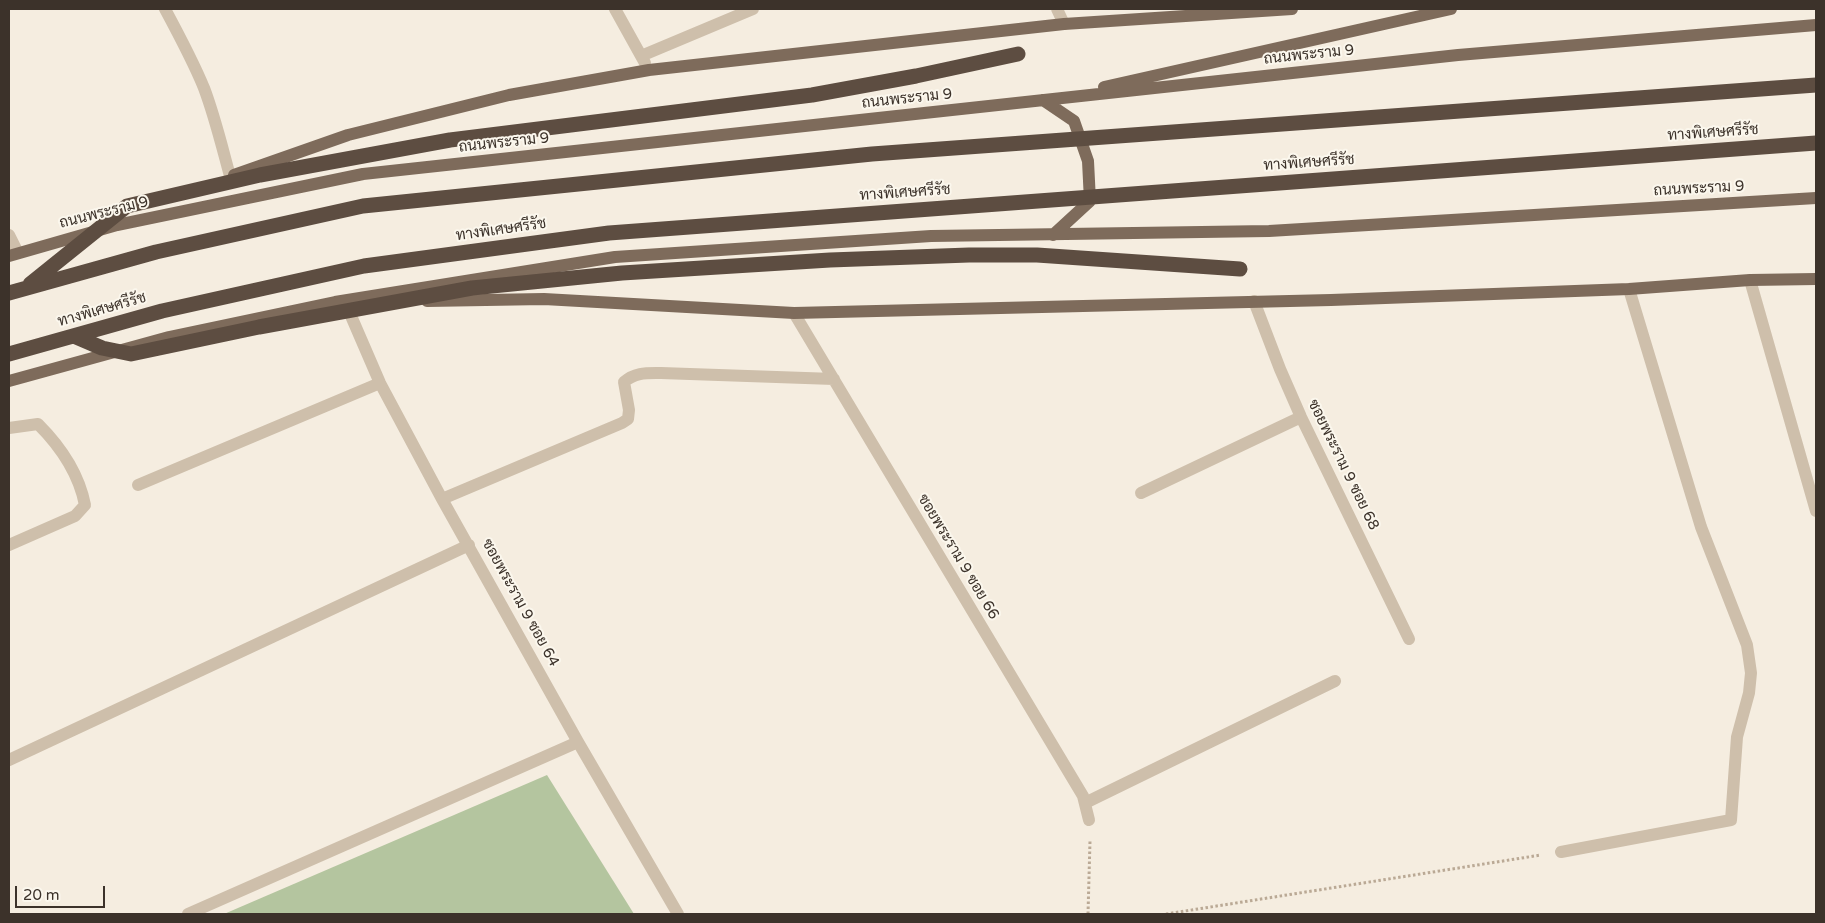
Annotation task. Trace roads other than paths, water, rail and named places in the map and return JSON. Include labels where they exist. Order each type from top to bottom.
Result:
[{"type":"highway","points":[[25,288],[127,206],[260,175],[450,140],[812,94],[916,76],[1018,54]]},
{"type":"highway","points":[[9,293],[156,252],[363,206],[872,154],[1816,85]]},
{"type":"highway","name":"ทางพิเศษศรีรัช","points":[[9,354],[162,311],[364,266],[609,233],[1816,143]]},
{"type":"highway","points":[[74,336],[102,348],[131,354],[259,326],[472,288],[622,273],[830,260],[969,255],[1037,255],[1240,268]]},
{"type":"main road","points":[[117,225],[230,176],[348,135],[509,95],[649,70],[1064,24],[1292,9]]},
{"type":"main road","points":[[1043,100],[1451,9]]},
{"type":"main road","name":"ถนนพระราม 9","points":[[13,255],[117,225],[362,174],[1458,56],[1816,26]]},
{"type":"main road","points":[[1043,100],[1074,122],[1088,161],[1090,201],[1053,235]]},
{"type":"main road","name":"ถนนพระราม 9","points":[[9,381],[169,337],[340,302],[615,257],[931,236],[1268,231],[1816,198]]},
{"type":"main road","points":[[340,302],[544,299],[794,313],[1254,302],[1629,288],[1750,280],[1816,279]]},
{"type":"street","points":[[165,9],[187,50],[204,89],[230,176]]},
{"type":"street","points":[[615,9],[649,70]]},
{"type":"street","points":[[641,56],[752,9]]},
{"type":"street","points":[[1056,9],[1064,24]]},
{"type":"street","points":[[9,236],[13,255]]},
{"type":"street","points":[[1750,280],[1816,511]]},
{"type":"street","points":[[1561,852],[1731,820],[1737,737],[1749,692],[1751,673],[1747,645],[1701,527],[1629,288]]},
{"type":"street","name":"ซอยพระราม 9 ซอย 64","points":[[340,302],[380,383],[442,499],[578,742],[678,914]]},
{"type":"street","name":"ซอยพระราม 9 ซอย 68","points":[[1254,302],[1301,417],[1409,639]]},
{"type":"street","name":"ซอยพระราม 9 ซอย 66","points":[[794,313],[1083,796],[1089,820]]},
{"type":"street","points":[[442,499],[622,424],[628,419],[629,410],[624,382],[630,376],[641,373],[662,373],[834,379]]},
{"type":"street","points":[[138,485],[380,383]]},
{"type":"street","points":[[1141,493],[1301,417]]},
{"type":"street","points":[[9,428],[38,424],[53,440],[74,472],[83,492],[85,505],[75,516],[9,545]]},
{"type":"street","points":[[9,760],[469,545]]},
{"type":"street","points":[[1085,803],[1335,681]]},
{"type":"street","points":[[188,914],[578,742]]}]
